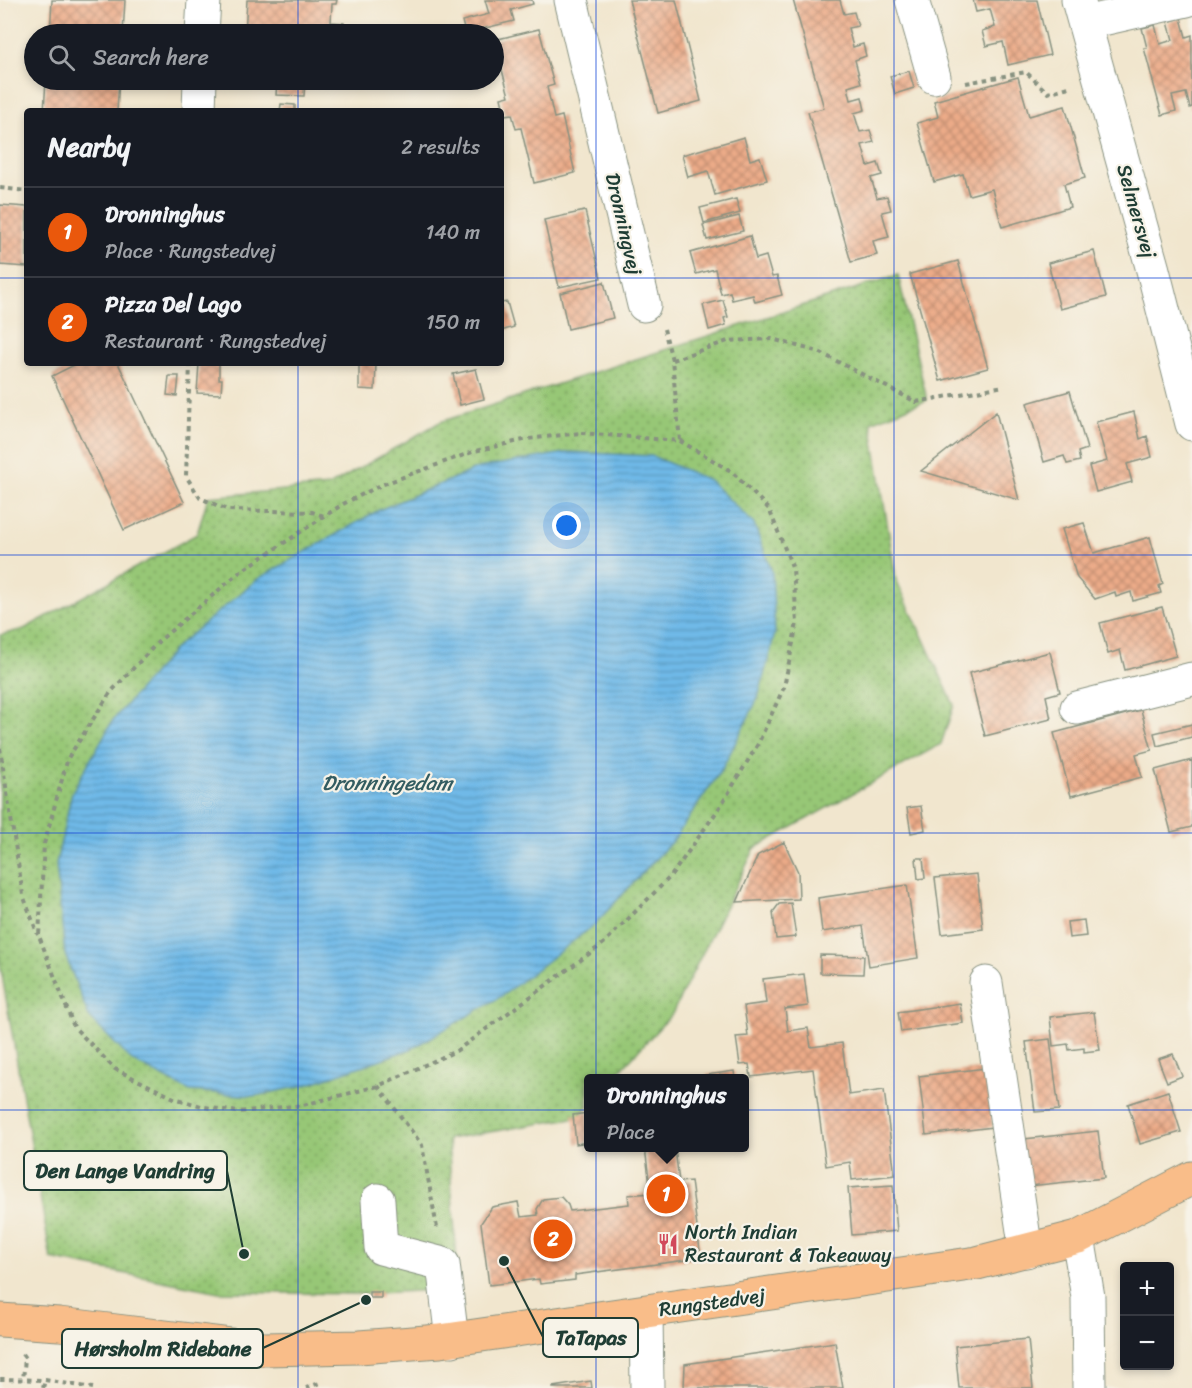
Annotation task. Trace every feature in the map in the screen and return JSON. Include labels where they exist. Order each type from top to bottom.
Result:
[{"type":"main road","name":"Rungstedvej","points":[[0,1320],[59,1324],[265,1349],[359,1347],[452,1340],[977,1263],[1078,1237],[1192,1178]]},
{"type":"street","points":[[203,24],[204,0]]},
{"type":"street","name":"Dronningvej","points":[[571,0],[644,305]]},
{"type":"street","points":[[912,0],[934,77]]},
{"type":"street","points":[[1081,12],[1187,0]]},
{"type":"street","name":"Selmersvej","points":[[1081,12],[1154,270],[1184,362],[1192,424]]},
{"type":"street","points":[[199,108],[200,90]]},
{"type":"street","points":[[1077,708],[1192,679]]},
{"type":"street","points":[[986,983],[1026,1251]]},
{"type":"street","points":[[378,1200],[381,1248],[443,1264],[452,1340]]},
{"type":"street","points":[[1078,1237],[1088,1297],[1089,1388]]},
{"type":"street","points":[[646,1312],[647,1388]]},
{"type":"path","points":[[934,77],[939,88],[1026,72],[1048,93],[1100,79]]},
{"type":"path","points":[[0,188],[24,190]]},
{"type":"path","points":[[644,305],[662,320],[672,360],[680,441]]},
{"type":"path","points":[[672,360],[728,340],[772,339],[819,352],[916,402],[1004,386]]},
{"type":"path","points":[[190,366],[186,476],[200,498],[228,510],[312,512],[324,516]]},
{"type":"path","points":[[0,748],[23,895],[74,1027],[115,1069],[174,1098],[205,1107],[238,1112],[303,1105],[378,1086],[456,1051],[604,943],[671,876],[720,807],[762,735],[784,687],[797,623],[793,569],[769,509],[731,471],[680,441],[581,433],[528,439],[475,451],[381,485],[324,516],[240,572],[159,641],[110,693],[68,758],[44,844],[39,936]]},
{"type":"path","points":[[378,1086],[422,1145],[443,1264]]},
{"type":"path","points":[[0,1379],[45,1380],[93,1388]]},
{"type":"path","points":[[43,1388],[45,1380]]},
{"type":"green space","points":[[898,275],[927,400],[871,422],[896,579],[954,705],[941,744],[755,848],[672,1014],[617,1074],[584,1074],[584,1110],[578,1117],[448,1139],[459,1289],[354,1294],[219,1292],[51,1259],[0,964],[0,635],[24,629],[197,534],[208,497],[329,486],[440,422]]},
{"type":"water","name":"Dronningedam","points":[[570,452],[652,456],[709,480],[754,524],[772,572],[775,633],[758,698],[722,769],[675,838],[594,925],[502,996],[411,1049],[306,1085],[255,1096],[190,1091],[132,1061],[89,1017],[65,954],[56,864],[72,792],[113,720],[177,646],[259,578],[379,510],[478,468]]},
{"type":"building","points":[[52,0],[125,0],[124,24],[51,24]]},
{"type":"building","points":[[247,0],[337,0],[336,4],[332,4],[331,22],[344,23],[344,24],[246,24]]},
{"type":"building","points":[[485,0],[532,0],[533,4],[511,10],[514,21],[502,24],[463,24],[462,21],[489,14]]},
{"type":"building","points":[[629,0],[676,0],[701,101],[658,113]]},
{"type":"building","points":[[793,0],[840,0],[844,14],[854,12],[858,26],[848,28],[853,47],[863,44],[866,56],[855,60],[861,83],[848,87],[851,100],[862,97],[865,110],[854,113],[860,132],[870,130],[874,142],[862,145],[868,166],[878,163],[882,175],[871,178],[877,198],[887,196],[891,210],[882,212],[889,237],[873,241],[877,255],[851,262],[808,112],[824,108]]},
{"type":"building","points":[[973,0],[1037,0],[1050,55],[1008,65],[1003,42],[986,46],[982,31],[995,27],[990,9],[976,12]]},
{"type":"building","points":[[1181,18],[1186,37],[1192,35],[1192,107],[1190,108],[1186,93],[1172,96],[1176,111],[1162,115],[1144,48],[1147,48],[1142,28],[1155,25],[1160,44],[1173,40],[1168,22]]},
{"type":"building","points":[[539,29],[554,85],[547,87],[554,118],[562,116],[575,173],[534,183],[521,128],[516,129],[512,114],[505,115],[501,98],[509,96],[504,77],[504,38]]},
{"type":"building","points":[[909,71],[914,88],[895,94],[890,76]]},
{"type":"building","points":[[1018,77],[1029,116],[1065,106],[1085,178],[1064,184],[1070,207],[1002,227],[992,189],[969,195],[963,174],[934,182],[917,123],[938,117],[934,101]]},
{"type":"building","points":[[45,90],[118,90],[117,108],[44,108]]},
{"type":"building","points":[[276,90],[304,90],[304,96],[276,95]]},
{"type":"building","points":[[281,104],[295,105],[295,108],[280,108]]},
{"type":"building","points":[[744,137],[750,160],[760,157],[767,180],[715,195],[708,171],[688,177],[682,155]]},
{"type":"building","points":[[736,199],[740,213],[704,223],[700,208]]},
{"type":"building","points":[[0,205],[24,207],[24,267],[0,265]]},
{"type":"building","points":[[585,211],[601,278],[559,287],[544,220]]},
{"type":"building","points":[[739,216],[743,231],[707,240],[703,225]]},
{"type":"building","points":[[750,236],[756,259],[766,256],[772,277],[777,276],[782,295],[755,302],[753,295],[732,300],[730,292],[721,294],[715,269],[696,274],[690,253]]},
{"type":"building","points":[[1094,251],[1106,297],[1060,309],[1048,263]]},
{"type":"building","points":[[958,261],[988,368],[940,381],[910,274]]},
{"type":"building","points":[[604,282],[613,318],[568,329],[560,293]]},
{"type":"building","points":[[723,300],[728,317],[724,318],[726,325],[709,330],[703,305]]},
{"type":"building","points":[[504,302],[507,302],[514,327],[504,330]]},
{"type":"building","points":[[72,366],[119,366],[184,502],[124,530],[52,376]]},
{"type":"building","points":[[199,366],[219,366],[219,379],[222,379],[221,394],[197,393]]},
{"type":"building","points":[[359,366],[376,366],[375,390],[359,389]]},
{"type":"building","points":[[476,369],[484,399],[460,405],[453,374]]},
{"type":"building","points":[[169,376],[179,376],[177,396],[167,395]]},
{"type":"building","points":[[1070,391],[1087,449],[1078,452],[1080,461],[1067,464],[1064,456],[1044,462],[1027,403]]},
{"type":"building","points":[[996,412],[1019,500],[921,471]]},
{"type":"building","points":[[1134,412],[1140,439],[1147,436],[1152,457],[1127,464],[1132,482],[1096,492],[1089,466],[1107,461],[1096,422]]},
{"type":"building","points":[[1084,523],[1094,553],[1150,537],[1163,584],[1159,586],[1161,593],[1133,601],[1131,592],[1116,597],[1115,592],[1095,599],[1077,578],[1062,529]]},
{"type":"building","points":[[1162,607],[1176,656],[1125,670],[1120,650],[1108,654],[1100,623]]},
{"type":"building","points":[[1050,652],[1060,692],[1046,696],[1051,719],[985,736],[969,673]]},
{"type":"building","points":[[1141,710],[1152,750],[1136,754],[1142,777],[1071,796],[1054,733]]},
{"type":"building","points":[[1192,724],[1192,737],[1157,746],[1154,733]]},
{"type":"building","points":[[1192,760],[1192,827],[1171,832],[1155,770]]},
{"type":"building","points":[[921,806],[925,830],[911,833],[907,808]]},
{"type":"building","points":[[784,842],[798,872],[799,899],[737,902],[758,855]]},
{"type":"building","points":[[916,858],[923,858],[925,878],[918,879]]},
{"type":"building","points":[[977,874],[983,929],[942,934],[935,878]]},
{"type":"building","points":[[907,885],[918,958],[869,966],[863,926],[822,932],[818,898]]},
{"type":"building","points":[[791,903],[796,937],[776,939],[773,912],[779,904]]},
{"type":"building","points":[[1084,920],[1086,936],[1069,938],[1067,922]]},
{"type":"building","points":[[820,955],[864,956],[863,974],[820,973]]},
{"type":"building","points":[[804,974],[808,1006],[785,1009],[788,1031],[808,1028],[811,1047],[842,1043],[849,1095],[884,1090],[895,1175],[852,1180],[850,1162],[826,1166],[813,1069],[751,1077],[749,1064],[740,1065],[736,1037],[748,1036],[744,1006],[766,1003],[763,979]]},
{"type":"building","points":[[960,1003],[963,1023],[901,1032],[898,1012]]},
{"type":"building","points":[[1094,1012],[1100,1050],[1084,1052],[1084,1048],[1069,1050],[1068,1044],[1053,1046],[1050,1017]]},
{"type":"building","points":[[1050,1039],[1059,1110],[1035,1112],[1026,1042]]},
{"type":"building","points":[[1173,1054],[1182,1076],[1167,1082],[1158,1059]]},
{"type":"building","points":[[986,1068],[993,1127],[926,1135],[919,1076]]},
{"type":"building","points":[[734,1071],[734,1074],[713,1074]]},
{"type":"building","points":[[1168,1091],[1181,1132],[1140,1144],[1128,1104]]},
{"type":"building","points":[[584,1114],[584,1143],[576,1144],[573,1115]]},
{"type":"building","points":[[1098,1131],[1104,1178],[1020,1187],[1015,1140]]},
{"type":"building","points":[[646,1152],[675,1152],[679,1182],[691,1181],[701,1258],[575,1275],[575,1280],[540,1284],[539,1279],[489,1285],[481,1223],[492,1207],[518,1202],[521,1217],[538,1215],[537,1209],[543,1199],[561,1197],[570,1211],[629,1204],[628,1195],[651,1193]]},
{"type":"building","points":[[893,1185],[897,1231],[852,1235],[848,1188]]},
{"type":"building","points":[[369,1292],[381,1292],[381,1298],[369,1298]]},
{"type":"building","points":[[1028,1339],[1033,1388],[959,1388],[955,1346]]},
{"type":"building","points":[[835,1342],[843,1388],[684,1388],[685,1364]]},
{"type":"building","points":[[591,1381],[592,1388],[553,1388],[553,1387]]},
{"type":"place","name":"Dronninghus","points":[[666,1194]]},
{"type":"place","name":"Pizza Del Lago","points":[[553,1239]]},
{"type":"place","name":"North Indian Restaurant & Takeaway","points":[[668,1244]]},
{"type":"place","name":"Den Lange Vandring","points":[[244,1254]]},
{"type":"place","name":"TaTapas","points":[[504,1261]]},
{"type":"place","name":"Hørsholm Ridebane","points":[[366,1300]]}]
